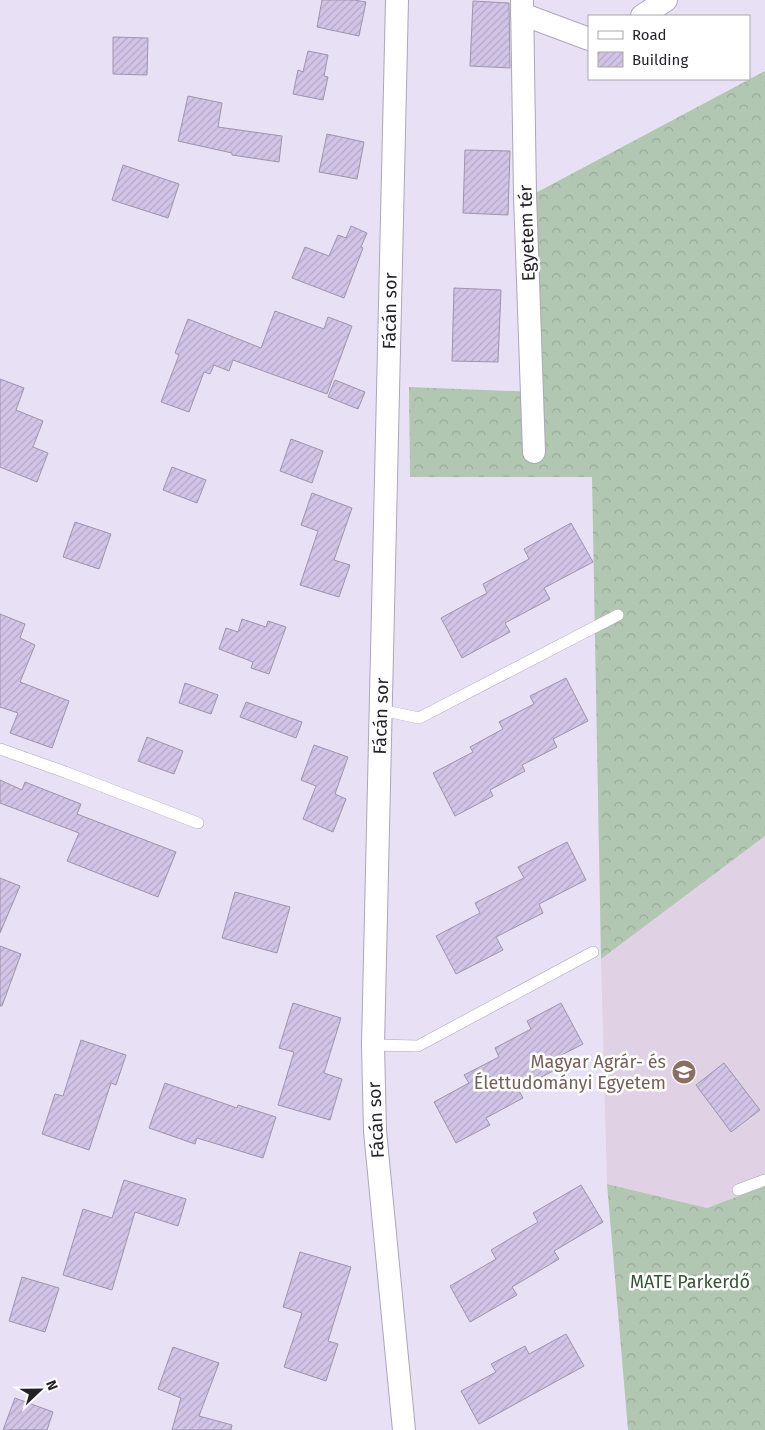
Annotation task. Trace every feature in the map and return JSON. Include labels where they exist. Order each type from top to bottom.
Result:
[{"type":"street","name":"Fácán sor","points":[[397,0],[373,1045],[375,1131],[404,1430]]},
{"type":"street","points":[[644,15],[666,0]]},
{"type":"street","name":"Egyetem tér","points":[[534,452],[525,195],[522,7],[588,40]]},
{"type":"lane","points":[[381,710],[419,718],[618,615]]},
{"type":"lane","points":[[0,749],[198,823]]},
{"type":"lane","points":[[373,1045],[418,1046],[593,952]]},
{"type":"lane","points":[[738,1190],[765,1180]]},
{"type":"shaded area","name":"Magyar Agrár- és Élettudományi Egyetem","points":[[765,836],[765,1186],[707,1208],[607,1184],[601,959]]},
{"type":"green space","points":[[765,71],[765,836],[601,959],[592,477],[410,477],[409,387],[537,392],[530,196]]},
{"type":"green space","name":"MATE Parkerdő","points":[[607,1184],[707,1208],[765,1186],[765,1430],[628,1430]]},
{"type":"building","points":[[322,0],[366,2],[359,36],[317,27]]},
{"type":"building","points":[[473,1],[509,3],[510,68],[470,66]]},
{"type":"building","points":[[113,37],[148,38],[147,75],[113,74]]},
{"type":"building","points":[[308,51],[328,55],[324,76],[328,77],[323,100],[293,94],[298,70],[303,72]]},
{"type":"building","points":[[188,96],[222,103],[218,127],[282,136],[279,162],[232,155],[232,153],[178,141]]},
{"type":"building","points":[[327,134],[364,142],[357,179],[319,172]]},
{"type":"building","points":[[465,150],[510,151],[508,215],[463,213]]},
{"type":"building","points":[[123,165],[179,184],[168,218],[112,200]]},
{"type":"building","points":[[351,226],[367,233],[344,298],[292,278],[305,247],[329,256],[338,235],[346,238]]},
{"type":"building","points":[[454,288],[501,290],[498,362],[452,361]]},
{"type":"building","points":[[275,311],[324,329],[328,317],[352,326],[327,394],[233,360],[229,371],[214,365],[210,374],[204,372],[189,412],[161,402],[179,355],[175,353],[188,319],[261,348]]},
{"type":"building","points":[[0,379],[24,388],[16,410],[43,421],[33,447],[48,453],[37,482],[0,467]]},
{"type":"building","points":[[335,380],[365,392],[358,409],[328,397]]},
{"type":"building","points":[[291,439],[323,451],[312,483],[280,471]]},
{"type":"building","points":[[172,467],[206,480],[197,503],[163,490]]},
{"type":"building","points":[[312,493],[352,508],[334,560],[350,565],[339,597],[300,585],[318,531],[301,525]]},
{"type":"building","points":[[75,522],[111,534],[99,569],[63,557]]},
{"type":"building","points":[[571,523],[593,562],[544,588],[550,599],[505,623],[510,632],[462,658],[441,618],[487,593],[483,584],[529,559],[524,549]]},
{"type":"building","points":[[0,614],[25,624],[20,638],[35,645],[20,682],[69,701],[52,748],[10,733],[18,713],[0,707]]},
{"type":"building","points":[[242,619],[266,627],[268,621],[286,627],[269,674],[251,668],[253,662],[219,649],[226,628],[238,632]]},
{"type":"building","points":[[566,678],[588,721],[553,739],[557,747],[522,765],[525,771],[490,790],[493,796],[455,816],[433,773],[473,752],[470,747],[503,729],[499,722],[534,704],[530,696]]},
{"type":"building","points":[[185,683],[218,695],[211,714],[179,703]]},
{"type":"building","points":[[246,702],[302,722],[296,738],[240,717]]},
{"type":"building","points":[[147,737],[183,751],[174,774],[138,761]]},
{"type":"building","points":[[314,745],[348,757],[335,794],[346,799],[333,832],[303,819],[316,786],[301,780]]},
{"type":"building","points":[[0,780],[22,790],[25,782],[81,804],[77,814],[176,852],[158,897],[67,861],[79,833],[0,803]]},
{"type":"building","points":[[567,842],[586,880],[539,904],[543,913],[496,937],[503,950],[456,974],[436,936],[480,913],[475,903],[524,878],[518,867]]},
{"type":"building","points":[[0,878],[20,886],[0,933]]},
{"type":"building","points":[[235,892],[290,907],[277,953],[222,938]]},
{"type":"building","points":[[0,946],[21,954],[2,1006],[0,1006]]},
{"type":"building","points":[[293,1003],[341,1018],[324,1073],[342,1079],[330,1120],[278,1105],[294,1052],[279,1048]]},
{"type":"building","points":[[561,1003],[583,1044],[548,1062],[553,1071],[518,1089],[523,1098],[486,1118],[490,1125],[456,1143],[434,1102],[469,1083],[464,1075],[499,1057],[495,1048],[531,1029],[527,1021]]},
{"type":"building","points":[[81,1040],[126,1055],[116,1085],[111,1083],[89,1150],[42,1134],[55,1094],[63,1096]]},
{"type":"building","points":[[724,1063],[760,1110],[731,1132],[696,1085]]},
{"type":"building","points":[[165,1083],[237,1108],[238,1105],[276,1117],[263,1158],[197,1138],[195,1144],[149,1128]]},
{"type":"building","points":[[124,1180],[186,1199],[178,1226],[135,1212],[112,1290],[63,1275],[83,1209],[112,1218]]},
{"type":"building","points":[[581,1185],[603,1222],[554,1251],[559,1259],[512,1287],[517,1295],[470,1322],[450,1286],[496,1259],[491,1250],[538,1222],[533,1213]]},
{"type":"building","points":[[300,1252],[351,1267],[328,1341],[338,1344],[326,1381],[284,1367],[302,1313],[283,1307]]},
{"type":"building","points":[[22,1277],[59,1288],[45,1332],[9,1321]]},
{"type":"building","points":[[566,1334],[584,1366],[479,1424],[461,1391],[496,1372],[491,1364],[525,1346],[529,1354]]},
{"type":"building","points":[[173,1347],[219,1363],[199,1416],[232,1425],[231,1430],[172,1430],[181,1398],[158,1389]]},
{"type":"building","points":[[15,1398],[53,1412],[47,1430],[3,1430]]},
{"type":"place","name":"Magyar Agrár- és Élettudományi Egyetem","points":[[684,1072]]}]
